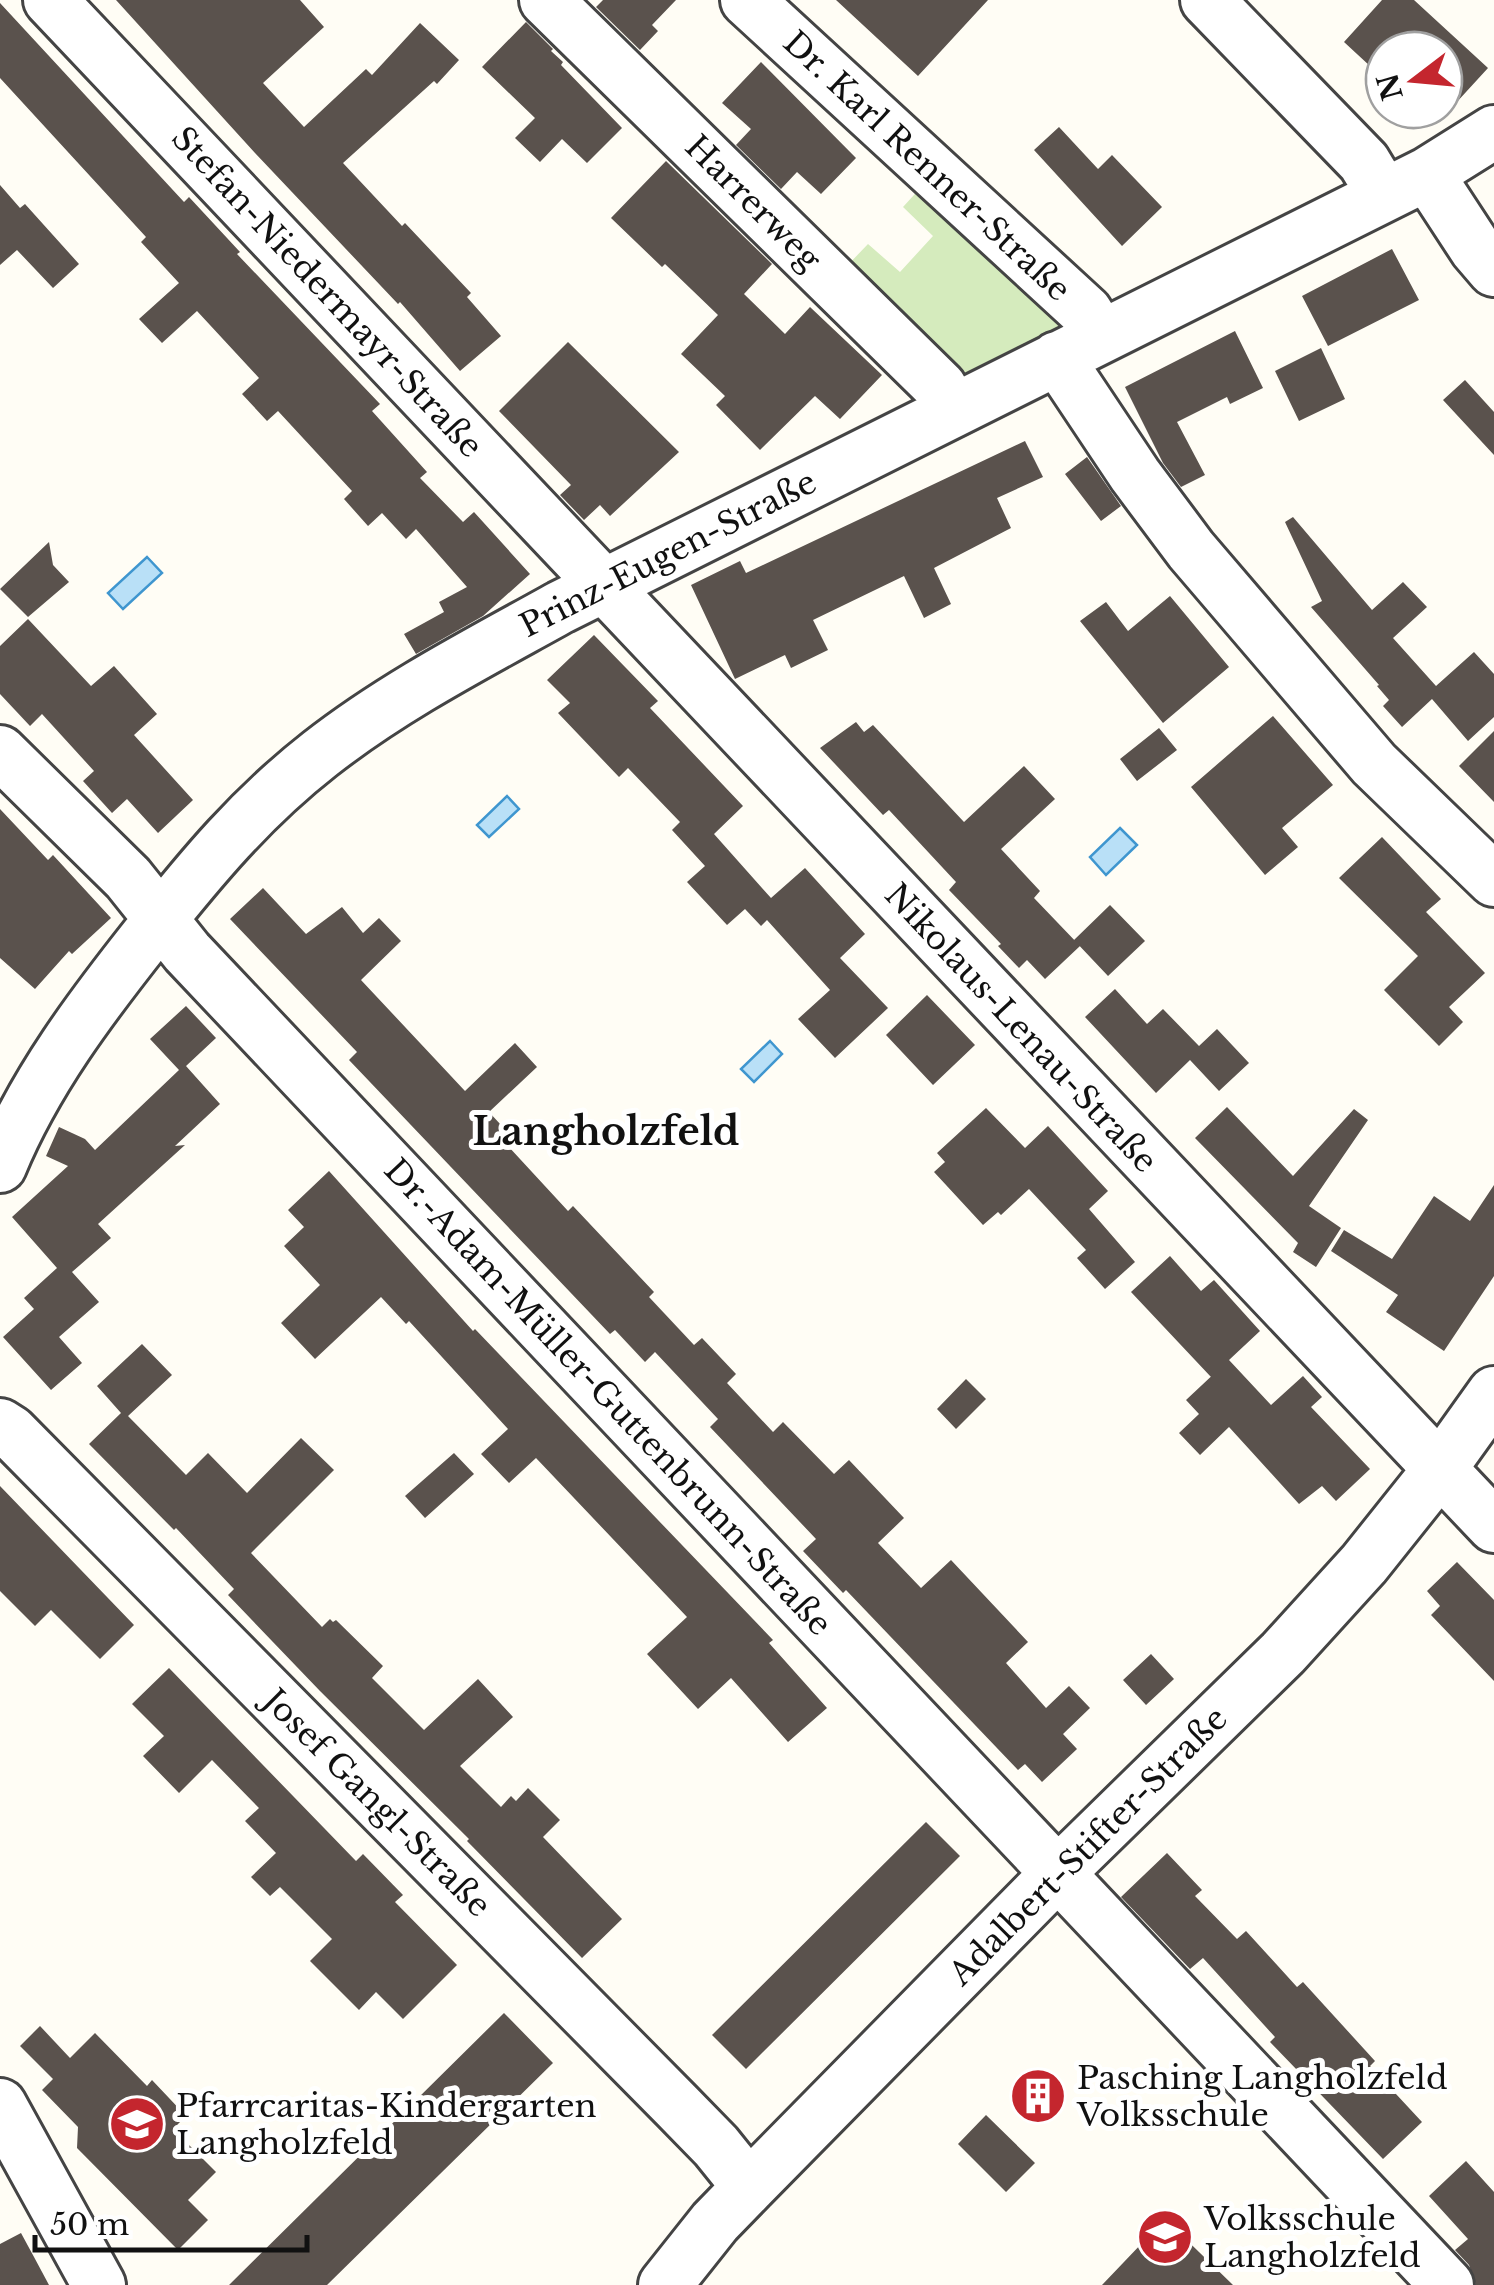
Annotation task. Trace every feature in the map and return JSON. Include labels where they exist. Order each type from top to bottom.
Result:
[{"type":"street","name":"Stefan-Niedermayr-Straße","points":[[50,0],[603,586]]},
{"type":"street","name":"Harrerweg","points":[[546,0],[940,387],[952,411]]},
{"type":"street","name":"Dr. Karl Renner-Straße","points":[[747,0],[1086,312],[1079,347],[1134,476],[1191,550],[1374,764],[1494,880]]},
{"type":"street","points":[[1207,0],[1364,162],[1405,184],[1467,236],[1494,270]]},
{"type":"street","name":"Prinz-Eugen-Straße","points":[[0,1166],[33,1097],[69,1041],[162,918],[218,848],[270,794],[324,750],[464,660],[603,586],[1405,184],[1494,132]]},
{"type":"street","name":"Nikolaus-Lenau-Straße","points":[[603,586],[1494,1526]]},
{"type":"street","name":"Dr.-Adam-Müller-Guttenbrunn-Straße","points":[[0,752],[128,878],[198,964],[1447,2285]]},
{"type":"street","name":"Adalbert-Stifter-Straße","points":[[665,2285],[748,2187],[1058,1872],[1283,1652],[1364,1564],[1440,1470],[1494,1393]]},
{"type":"street","name":"Josef Gangl-Straße","points":[[0,1425],[12,1432],[716,2146],[748,2187]]},
{"type":"street","points":[[0,2106],[100,2285]]},
{"type":"green space","points":[[924,184],[1073,329],[971,387],[844,269],[868,244],[900,272],[933,236],[903,207]]},
{"type":"water","points":[[147,557],[162,573],[123,609],[108,593]]},
{"type":"water","points":[[507,796],[519,809],[489,837],[477,825]]},
{"type":"water","points":[[1120,828],[1137,845],[1106,875],[1090,857]]},
{"type":"water","points":[[770,1041],[782,1054],[754,1082],[741,1069]]},
{"type":"building","points":[[116,0],[300,0],[324,27],[263,83],[304,127],[366,69],[372,75],[420,23],[459,60],[437,84],[434,81],[343,163],[471,293],[467,297],[501,336],[460,371]]},
{"type":"building","points":[[603,0],[676,0],[652,25],[658,31],[640,50],[596,7]]},
{"type":"building","points":[[836,0],[988,0],[918,76]]},
{"type":"building","points":[[1382,0],[1414,0],[1447,30],[1364,30],[1364,60],[1344,42]]},
{"type":"building","points":[[0,3],[184,202],[189,197],[240,252],[237,254],[380,404],[372,411],[427,472],[420,478],[463,522],[474,512],[530,574],[483,616],[416,654],[404,634],[444,612],[439,602],[467,587],[416,529],[406,539],[382,513],[368,526],[344,499],[352,491],[278,411],[267,421],[242,394],[259,378],[197,311],[162,343],[139,319],[179,283],[141,242],[146,237],[0,78]]},
{"type":"building","points":[[526,22],[622,128],[587,163],[562,139],[540,162],[515,138],[535,118],[482,67]]},
{"type":"building","points":[[1464,46],[1488,68],[1464,94]]},
{"type":"building","points":[[761,62],[856,158],[821,194],[797,172],[781,189],[736,145],[751,129],[722,103]]},
{"type":"building","points":[[1059,127],[1098,169],[1112,155],[1162,207],[1122,246],[1034,150]]},
{"type":"building","points":[[666,161],[772,264],[744,294],[785,334],[810,307],[882,375],[840,419],[815,396],[760,450],[716,405],[725,396],[681,354],[718,315],[611,218]]},
{"type":"building","points":[[0,185],[20,208],[25,204],[79,264],[53,288],[17,250],[0,265]]},
{"type":"building","points":[[1392,249],[1419,300],[1328,346],[1302,296]]},
{"type":"building","points":[[1235,331],[1263,388],[1230,404],[1227,397],[1177,422],[1205,475],[1181,487],[1163,463],[1125,387]]},
{"type":"building","points":[[568,342],[679,452],[610,516],[600,505],[584,520],[560,495],[571,485],[499,411]]},
{"type":"building","points":[[1321,348],[1345,399],[1299,421],[1275,371]]},
{"type":"building","points":[[1465,380],[1494,412],[1494,455],[1443,400]]},
{"type":"building","points":[[1025,441],[1043,477],[997,498],[1011,528],[934,568],[951,604],[924,618],[904,576],[813,620],[828,650],[791,668],[785,655],[735,679],[691,585],[740,561],[746,573]]},
{"type":"building","points":[[1087,457],[1121,506],[1101,521],[1065,474]]},
{"type":"building","points":[[1293,517],[1372,610],[1403,582],[1427,607],[1393,638],[1436,686],[1474,652],[1494,674],[1494,717],[1468,741],[1432,699],[1402,727],[1383,706],[1389,700],[1379,685],[1311,607],[1322,601],[1285,522]]},
{"type":"building","points":[[49,542],[53,565],[69,582],[28,617],[0,589]]},
{"type":"building","points":[[1170,596],[1229,667],[1163,723],[1080,621],[1106,602],[1128,631]]},
{"type":"building","points":[[28,619],[91,686],[114,666],[157,714],[134,735],[193,800],[158,833],[127,799],[112,813],[83,781],[94,771],[42,714],[30,726],[0,694],[0,646]]},
{"type":"building","points":[[594,635],[658,701],[650,708],[743,806],[714,834],[771,898],[805,868],[865,934],[840,958],[888,1008],[835,1058],[798,1019],[830,990],[767,920],[761,926],[745,909],[727,925],[687,882],[705,866],[672,830],[680,822],[628,768],[619,777],[558,713],[570,703],[547,680]]},
{"type":"building","points":[[1273,716],[1333,785],[1282,828],[1298,847],[1265,875],[1191,787]]},
{"type":"building","points":[[856,722],[864,732],[873,725],[964,822],[1024,766],[1055,799],[1001,849],[1040,891],[1034,898],[1080,946],[1045,979],[1027,960],[1019,968],[949,890],[956,882],[889,810],[883,815],[820,748]]},
{"type":"building","points":[[1159,728],[1177,750],[1137,781],[1120,759]]},
{"type":"building","points":[[1494,731],[1494,802],[1459,766]]},
{"type":"building","points":[[0,809],[48,860],[53,855],[111,918],[72,954],[69,951],[35,989],[0,958]]},
{"type":"building","points":[[1382,837],[1441,899],[1426,912],[1485,973],[1449,1007],[1463,1022],[1439,1046],[1384,990],[1418,956],[1339,878]]},
{"type":"building","points":[[263,888],[306,934],[342,907],[363,933],[379,918],[401,941],[361,980],[465,1091],[515,1043],[537,1067],[489,1112],[514,1139],[508,1146],[568,1211],[573,1206],[654,1292],[649,1297],[694,1345],[702,1338],[736,1374],[727,1383],[773,1432],[783,1422],[834,1474],[849,1460],[904,1518],[878,1543],[921,1588],[951,1560],[1028,1642],[1006,1663],[1046,1708],[1069,1686],[1090,1708],[1063,1734],[1077,1749],[1042,1782],[1025,1764],[1018,1770],[846,1590],[843,1593],[803,1551],[816,1539],[710,1427],[718,1419],[655,1352],[645,1362],[615,1330],[610,1334],[349,1060],[357,1052],[230,919]]},
{"type":"building","points":[[1110,905],[1145,941],[1108,976],[1074,940]]},
{"type":"building","points":[[1115,989],[1147,1024],[1163,1009],[1199,1046],[1217,1029],[1249,1063],[1219,1091],[1190,1060],[1156,1093],[1085,1017]]},
{"type":"building","points":[[927,995],[975,1045],[933,1085],[886,1035]]},
{"type":"building","points":[[186,1006],[216,1038],[186,1066],[220,1104],[175,1146],[185,1145],[98,1224],[111,1238],[72,1272],[99,1302],[59,1337],[82,1363],[51,1390],[3,1337],[34,1309],[24,1298],[57,1268],[12,1217],[68,1166],[46,1156],[59,1127],[85,1139],[95,1150],[179,1070],[150,1039]]},
{"type":"building","points":[[1227,1107],[1293,1176],[1354,1109],[1368,1120],[1309,1206],[1341,1228],[1316,1267],[1293,1252],[1298,1243],[1195,1138]]},
{"type":"building","points":[[986,1108],[1025,1148],[1048,1126],[1108,1191],[1089,1209],[1135,1262],[1105,1289],[1077,1258],[1086,1250],[1029,1189],[1001,1215],[998,1212],[983,1225],[934,1172],[945,1162],[937,1153]]},
{"type":"building","points":[[329,1171],[473,1331],[773,1640],[769,1643],[827,1708],[788,1742],[731,1678],[698,1709],[647,1654],[687,1617],[536,1458],[509,1483],[481,1454],[508,1429],[409,1321],[406,1324],[381,1297],[315,1359],[281,1323],[320,1285],[284,1246],[304,1227],[288,1210]]},
{"type":"building","points":[[1494,1185],[1494,1276],[1444,1351],[1386,1312],[1398,1295],[1331,1251],[1344,1230],[1392,1259],[1434,1196],[1470,1221]]},
{"type":"building","points":[[1170,1256],[1201,1291],[1214,1280],[1260,1331],[1229,1360],[1271,1405],[1303,1376],[1322,1397],[1311,1407],[1370,1469],[1336,1501],[1322,1486],[1299,1504],[1229,1427],[1200,1455],[1179,1433],[1199,1414],[1186,1400],[1211,1377],[1131,1292]]},
{"type":"building","points":[[142,1344],[172,1375],[128,1416],[186,1475],[208,1453],[247,1493],[301,1438],[334,1470],[251,1553],[322,1627],[330,1619],[336,1620],[383,1666],[372,1678],[424,1730],[478,1679],[513,1717],[460,1766],[501,1807],[511,1796],[516,1801],[528,1788],[560,1820],[543,1837],[622,1919],[582,1958],[228,1595],[234,1589],[176,1528],[89,1444],[121,1413],[97,1386]]},
{"type":"building","points":[[966,1379],[986,1399],[956,1429],[937,1409]]},
{"type":"building","points":[[454,1453],[474,1474],[425,1518],[405,1496]]},
{"type":"building","points":[[0,1486],[134,1625],[100,1659],[51,1610],[35,1626],[0,1591]]},
{"type":"building","points":[[1457,1562],[1494,1600],[1494,1681],[1431,1615],[1440,1606],[1427,1591]]},
{"type":"building","points":[[1151,1654],[1174,1679],[1146,1705],[1123,1680]]},
{"type":"building","points":[[169,1668],[356,1861],[363,1854],[403,1895],[395,1902],[457,1965],[403,2019],[376,1992],[359,2010],[310,1961],[332,1939],[280,1887],[270,1896],[251,1877],[276,1853],[245,1821],[259,1808],[212,1760],[179,1793],[143,1756],[164,1736],[132,1704]]},
{"type":"building","points":[[926,1822],[960,1856],[746,2069],[712,2035]]},
{"type":"building","points":[[1167,1853],[1202,1890],[1195,1896],[1237,1939],[1246,1931],[1297,1987],[1303,1982],[1375,2061],[1370,2066],[1422,2122],[1383,2159],[1270,2042],[1275,2037],[1203,1958],[1190,1969],[1121,1897]]},
{"type":"building","points":[[504,2013],[553,2063],[327,2285],[229,2285]]},
{"type":"building","points":[[40,2026],[70,2058],[95,2033],[147,2086],[152,2080],[186,2116],[173,2129],[216,2172],[188,2200],[208,2220],[178,2250],[77,2148],[78,2127],[42,2090],[53,2079],[20,2046]]},
{"type":"building","points":[[986,2115],[1035,2163],[1006,2192],[958,2144]]},
{"type":"building","points":[[1466,2161],[1494,2192],[1494,2285],[1476,2285],[1469,2265],[1455,2250],[1468,2239],[1429,2196]]},
{"type":"building","name":"Volksschule Langholzfeld","points":[[1165,2219],[1233,2285],[1102,2285]]},
{"type":"building","points":[[21,2233],[49,2285],[0,2285],[0,2244]]},
{"type":"place","name":"Pasching Langholzfeld Volksschule","points":[[1038,2096]]},
{"type":"place","name":"Pfarrcaritas-Kindergarten Langholzfeld","points":[[137,2124]]},
{"type":"place","name":"Volksschule Langholzfeld","points":[[1165,2237]]},
{"type":"district","name":"Langholzfeld","points":[[606,1132]]}]
